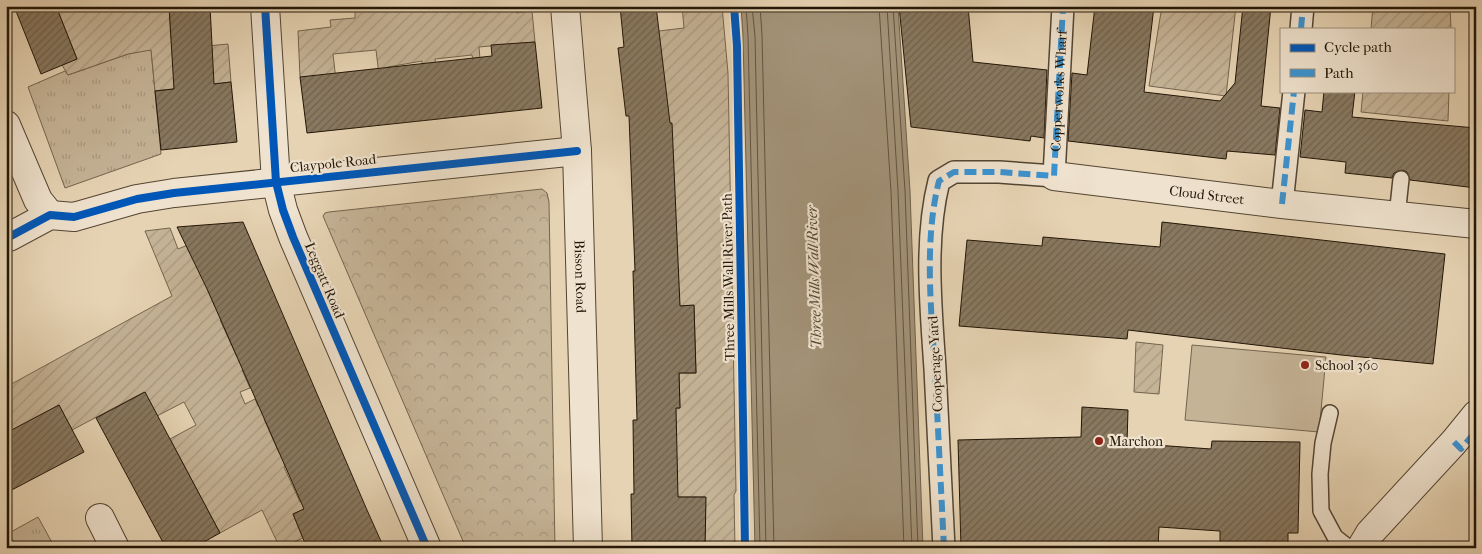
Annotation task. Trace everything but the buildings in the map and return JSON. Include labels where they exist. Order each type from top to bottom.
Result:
[{"type":"street","name":"Leggatt Road","points":[[265,6],[276,182],[283,210],[426,548]]},
{"type":"street","name":"Bisson Road","points":[[565,6],[577,151],[588,548]]},
{"type":"street","name":"Copperworks Wharf","points":[[1054,176],[1063,6]]},
{"type":"street","points":[[1301,28],[1303,6]]},
{"type":"street","points":[[1282,204],[1294,92]]},
{"type":"street","points":[[6,125],[38,200],[50,216]]},
{"type":"street","name":"Claypole Road","points":[[8,238],[50,216],[74,217],[137,198],[577,151]]},
{"type":"street","name":"Cloud Street","points":[[939,181],[954,172],[999,172],[1054,176],[1282,204],[1476,224]]},
{"type":"street","name":"Cooperage Yard","points":[[939,181],[933,204],[930,236],[932,333],[944,548]]},
{"type":"street","points":[[1361,548],[1370,533],[1465,437],[1476,415]]},
{"type":"street","points":[[100,518],[116,548]]},
{"type":"lane","points":[[1397,216],[1401,180]]},
{"type":"lane","points":[[1330,413],[1322,443],[1320,474],[1321,512],[1335,537],[1349,548]]},
{"type":"green space","points":[[56,6],[169,6],[171,39],[197,47],[228,44],[231,82],[155,91],[151,50],[128,54],[68,75],[62,65],[77,59]]},
{"type":"green space","points":[[355,6],[515,6],[516,13],[532,11],[535,42],[479,47],[481,71],[475,72],[472,55],[435,59],[437,75],[423,77],[422,61],[388,67],[390,82],[380,83],[376,50],[333,54],[337,89],[300,77],[298,31],[331,27],[330,20],[355,18]]},
{"type":"green space","points":[[682,6],[722,6],[728,73],[736,491],[734,495],[735,548],[705,548],[705,497],[674,497],[650,409],[680,408],[679,373],[696,373],[694,306],[677,306],[634,34],[684,28]]},
{"type":"green space","points":[[1162,6],[1236,6],[1226,96],[1149,86]]},
{"type":"green space","points":[[1373,6],[1450,6],[1451,28],[1371,28]]},
{"type":"green space","points":[[151,49],[161,154],[65,188],[28,87],[65,71],[68,75],[128,54]]},
{"type":"green space","points":[[1363,92],[1449,92],[1448,121],[1361,112]]},
{"type":"green space","points":[[542,189],[547,193],[549,202],[555,548],[466,548],[323,216],[329,212]]},
{"type":"green space","points":[[170,228],[178,249],[200,240],[208,291],[215,307],[227,302],[232,315],[220,320],[237,357],[254,365],[242,370],[250,388],[240,392],[245,404],[255,399],[258,406],[270,400],[276,414],[264,419],[279,453],[290,448],[296,461],[284,467],[300,502],[312,497],[315,504],[293,514],[303,538],[288,545],[289,548],[280,548],[262,510],[220,533],[170,439],[196,425],[184,402],[157,416],[144,392],[72,430],[59,405],[6,433],[6,387],[172,296],[145,231]]},
{"type":"green space","points":[[1136,342],[1163,345],[1159,394],[1134,392]]},
{"type":"green space","points":[[1192,345],[1326,357],[1319,432],[1185,420]]},
{"type":"green space","points":[[38,517],[55,548],[17,548],[9,533]]},
{"type":"water","name":"Three Mills Wall River","points":[[741,6],[898,6],[910,191],[923,548],[755,548]]},
{"type":"marked path","points":[[944,548],[930,274],[931,227],[939,181],[954,172],[999,172],[1054,176],[1063,6]]},
{"type":"marked path","points":[[1301,28],[1303,6]]},
{"type":"marked path","points":[[1282,204],[1294,92]]},
{"type":"marked path","points":[[1454,442],[1461,449],[1476,431]]},
{"type":"cycle path","points":[[265,6],[276,182],[283,210],[427,548]]},
{"type":"cycle path","name":"Three Mills Wall River Path","points":[[734,6],[737,46],[745,548]]},
{"type":"cycle path","points":[[9,237],[50,215],[74,217],[137,199],[174,193],[577,151]]},
{"type":"place","name":"School 360","points":[[1305,365]]},
{"type":"place","name":"Marchon","points":[[1099,441]]}]
